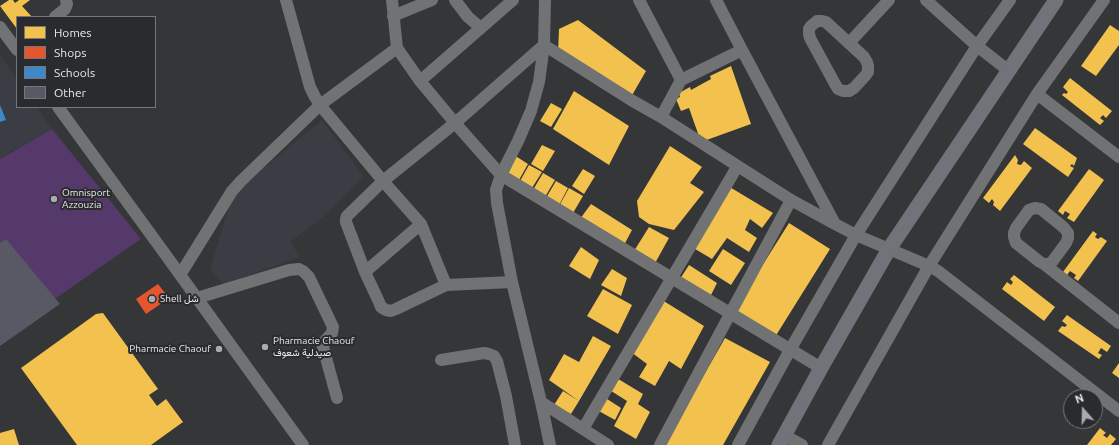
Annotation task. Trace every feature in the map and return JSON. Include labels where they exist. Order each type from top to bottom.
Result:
[{"type":"main road","points":[[782,440],[889,249],[1056,0]]},
{"type":"street","points":[[56,16],[65,9],[67,4],[66,0]]},
{"type":"street","points":[[286,0],[310,87],[315,97],[383,181],[421,224],[446,285]]},
{"type":"street","points":[[392,0],[397,48],[420,81],[501,175],[821,368]]},
{"type":"street","points":[[393,16],[432,0]]},
{"type":"street","points":[[455,0],[468,17],[481,28]]},
{"type":"street","points":[[420,81],[513,0]]},
{"type":"street","points":[[546,0],[544,45],[539,82],[531,111],[501,175],[496,190],[497,203],[512,282],[550,445]]},
{"type":"street","points":[[639,0],[681,80]]},
{"type":"street","points":[[716,0],[835,224]]},
{"type":"street","points":[[849,43],[889,0]]},
{"type":"street","points":[[926,0],[977,46],[1009,71]]},
{"type":"street","points":[[738,445],[790,350],[856,235],[977,46],[1010,0]]},
{"type":"street","points":[[828,445],[929,266],[1037,94],[1104,0]]},
{"type":"street","points":[[817,21],[826,22],[849,43],[864,57],[867,62],[868,72],[854,88],[844,91],[838,89],[834,84],[810,38],[809,30],[817,21]]},
{"type":"street","points":[[0,27],[16,47]]},
{"type":"street","points":[[544,45],[631,100],[661,117],[791,200],[856,235],[929,266],[1119,411]]},
{"type":"street","points":[[512,282],[446,285],[396,309],[391,311],[386,310],[381,307],[365,272],[347,225],[346,218],[383,181],[455,123],[544,45]]},
{"type":"street","points":[[180,275],[232,192],[241,181],[320,105],[397,48]]},
{"type":"street","points":[[661,117],[681,80],[742,50]]},
{"type":"street","points":[[1037,94],[1119,157]]},
{"type":"street","points":[[59,108],[303,445]]},
{"type":"street","points":[[582,429],[737,166]]},
{"type":"street","points":[[660,445],[791,200]]},
{"type":"street","points":[[1044,264],[1048,264],[1055,259],[1066,242],[1068,233],[1062,226],[1041,209],[1035,208],[1029,210],[1014,230],[1014,240],[1040,262],[1119,324]]},
{"type":"street","points":[[365,272],[421,224]]},
{"type":"street","points":[[197,298],[289,270],[299,269],[303,271],[309,277],[333,327],[332,333],[323,346],[337,398]]},
{"type":"street","points":[[441,360],[484,353],[494,356],[506,396],[515,445]]},
{"type":"street","points":[[541,402],[608,445]]},
{"type":"street","points":[[782,440],[802,445]]},
{"type":"shaded area","points":[[0,55],[16,78],[16,108],[38,108],[52,129],[0,158]]},
{"type":"shaded area","points":[[322,120],[364,177],[316,223],[290,242],[300,257],[224,284],[210,270],[233,193]]},
{"type":"shaded area","name":"Omnisport Azzouzia","points":[[52,129],[141,239],[0,337],[0,159]]},
{"type":"building: Homes","points":[[9,0],[13,0],[15,3],[19,0],[30,0],[22,6],[31,16],[16,16],[16,28],[0,6]]},
{"type":"building: Homes","points":[[578,20],[646,71],[631,97],[558,53],[559,29]]},
{"type":"building: Homes","points":[[1110,25],[1119,31],[1119,45],[1096,76],[1081,66]]},
{"type":"building: Homes","points":[[731,66],[751,124],[701,142],[689,108],[681,111],[676,99],[680,97],[679,93],[690,87],[691,90],[711,79],[710,76]]},
{"type":"building: Homes","points":[[1070,78],[1112,111],[1106,118],[1103,115],[1100,118],[1104,121],[1100,125],[1062,95],[1068,92],[1063,87]]},
{"type":"building: Homes","points":[[574,91],[629,126],[609,165],[553,129]]},
{"type":"building: Homes","points":[[551,103],[562,109],[551,127],[540,121]]},
{"type":"building: Homes","points":[[1035,128],[1077,158],[1074,166],[1072,164],[1070,166],[1074,168],[1068,177],[1023,144]]},
{"type":"building: Homes","points":[[542,145],[555,151],[543,171],[531,164]]},
{"type":"building: Homes","points":[[670,146],[702,167],[690,183],[704,192],[674,230],[649,224],[639,217],[637,201]]},
{"type":"building: Homes","points":[[514,155],[528,164],[519,180],[505,173]]},
{"type":"building: Homes","points":[[1015,155],[1018,160],[1017,164],[1021,165],[1024,161],[1032,168],[1000,211],[993,205],[994,202],[992,199],[989,203],[983,198]]},
{"type":"building: Homes","points":[[529,165],[542,172],[532,188],[520,181]]},
{"type":"building: Homes","points":[[583,169],[595,176],[584,194],[572,186]]},
{"type":"building: Homes","points":[[1089,169],[1104,180],[1074,222],[1067,218],[1070,214],[1065,211],[1063,215],[1058,211]]},
{"type":"building: Homes","points":[[543,173],[555,180],[545,197],[533,190]]},
{"type":"building: Homes","points":[[556,181],[568,188],[559,205],[546,198]]},
{"type":"building: Homes","points":[[728,186],[773,213],[762,228],[750,219],[745,230],[757,238],[749,252],[727,238],[712,259],[690,246]]},
{"type":"building: Homes","points":[[569,188],[583,196],[573,213],[559,206]]},
{"type":"building: Homes","points":[[591,204],[632,230],[624,245],[580,219]]},
{"type":"building: Homes","points":[[789,223],[830,249],[775,337],[733,312]]},
{"type":"building: Homes","points":[[649,227],[669,238],[654,265],[634,251]]},
{"type":"building: Homes","points":[[1093,231],[1097,234],[1095,237],[1098,239],[1101,237],[1107,241],[1078,281],[1074,278],[1076,275],[1070,271],[1067,275],[1063,272]]},
{"type":"building: Homes","points":[[581,247],[599,260],[590,279],[569,266]]},
{"type":"building: Homes","points":[[723,249],[745,263],[731,285],[709,271]]},
{"type":"building: Homes","points":[[689,265],[717,283],[710,297],[680,279]]},
{"type":"building: Homes","points":[[612,269],[627,278],[621,296],[601,285]]},
{"type":"building: Homes","points":[[1014,275],[1055,307],[1044,321],[1002,289],[1007,282],[1011,285],[1013,282],[1010,279]]},
{"type":"building: Homes","points":[[603,289],[632,305],[618,334],[587,316]]},
{"type":"building: Homes","points":[[662,300],[704,326],[681,369],[669,361],[655,386],[639,377],[647,364],[631,352]]},
{"type":"building: Homes","points":[[103,313],[158,389],[149,395],[157,406],[166,399],[183,422],[151,445],[77,445],[21,368],[96,314]]},
{"type":"building: Homes","points":[[1067,315],[1111,346],[1107,352],[1101,348],[1098,353],[1102,355],[1099,359],[1058,331],[1062,326],[1065,327],[1067,325],[1062,321]]},
{"type":"building: Homes","points":[[593,336],[611,346],[579,401],[549,380],[564,354],[579,362]]},
{"type":"building: Homes","points":[[725,338],[770,362],[723,445],[664,445]]},
{"type":"building: Homes","points":[[1119,363],[1119,378],[1112,373]]},
{"type":"building: Homes","points":[[615,377],[643,394],[638,404],[650,412],[636,439],[614,426],[627,401],[608,389]]},
{"type":"building: Homes","points":[[563,391],[579,401],[571,414],[554,405]]},
{"type":"building: Homes","points":[[604,397],[621,408],[615,420],[597,410]]},
{"type":"building: Homes","points":[[14,429],[19,445],[0,445],[0,433]]},
{"type":"building: Homes","points":[[1099,429],[1106,433],[1103,435],[1107,438],[1110,434],[1116,439],[1111,445],[1087,445]]},
{"type":"building: Shops","name":"Shell شل","points":[[158,284],[169,298],[146,314],[136,299]]},
{"type":"building: Schools","points":[[0,105],[6,120],[0,122]]},
{"type":"building: Other","points":[[6,239],[60,304],[0,346],[0,243]]},
{"type":"place","name":"Omnisport Azzouzia","points":[[54,199]]},
{"type":"place","name":"Shell شل","points":[[152,299]]},
{"type":"place","name":"Pharmacie Chaouf صيدلية شعوف","points":[[265,347]]},
{"type":"place","name":"Pharmacie Chaouf","points":[[219,349]]}]
